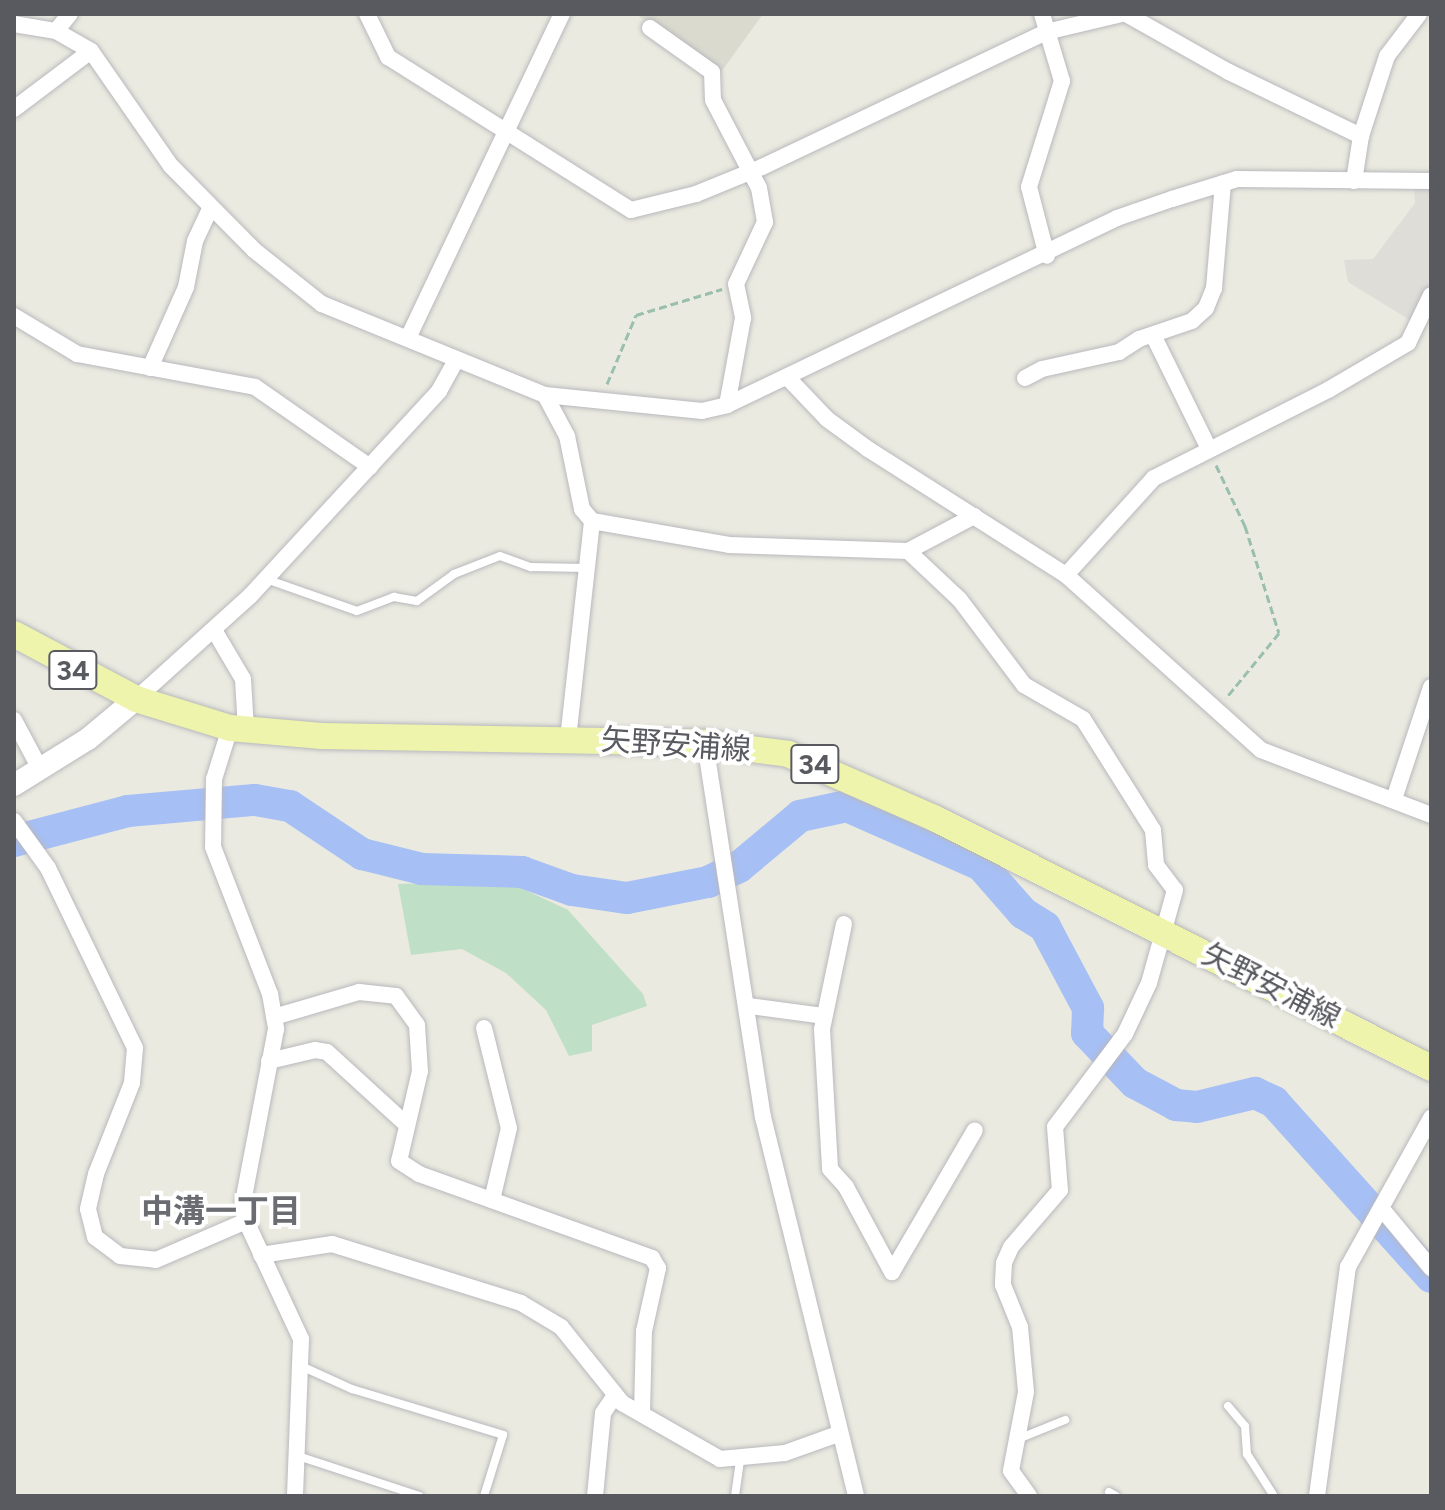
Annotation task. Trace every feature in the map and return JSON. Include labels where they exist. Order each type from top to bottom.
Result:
[{"type":"main road","name":"矢野安浦線","points":[[14,634],[136,699],[238,729],[705,743],[788,754],[837,772],[1165,931],[1431,1068]]},
{"type":"street","points":[[56,31],[70,14]]},
{"type":"street","points":[[367,14],[388,57],[508,128],[631,210],[696,194],[748,173],[1046,32],[1124,14],[1229,72],[1361,136]]},
{"type":"street","points":[[408,338],[562,14]]},
{"type":"street","points":[[1042,14],[1062,81],[1029,187],[1047,256]]},
{"type":"street","points":[[1354,181],[1361,136],[1387,56],[1419,14]]},
{"type":"street","points":[[14,24],[56,31],[91,51],[171,166],[210,209],[322,304],[408,338],[455,362],[545,395],[600,398],[702,411],[727,405],[1047,256],[1117,218],[1223,183],[1431,181]]},
{"type":"street","points":[[650,28],[712,72],[713,100],[748,173],[759,188],[765,222],[736,284],[743,318],[727,405]]},
{"type":"street","points":[[14,109],[91,51]]},
{"type":"street","points":[[1025,378],[1042,369],[1119,352],[1192,321],[1206,308],[1214,288],[1223,183]]},
{"type":"street","points":[[150,368],[186,287],[195,241],[210,209]]},
{"type":"street","points":[[1066,575],[1154,478],[1208,447],[1328,390],[1408,343],[1431,295]]},
{"type":"street","points":[[14,316],[77,354],[255,387],[370,467]]},
{"type":"street","points":[[1153,335],[1208,447]]},
{"type":"street","points":[[14,785],[88,739],[214,630],[439,391],[455,362]]},
{"type":"street","points":[[788,378],[827,419],[1066,575],[1261,750],[1431,815]]},
{"type":"street","points":[[545,395],[567,436],[582,509],[592,521],[729,545],[908,551],[974,516]]},
{"type":"street","points":[[568,739],[592,521]]},
{"type":"street","points":[[908,551],[960,600],[1024,685],[1083,719],[1153,830],[1156,865],[1175,890],[1165,931],[1125,1034],[1055,1127],[1060,1190],[1011,1247],[1004,1263],[1003,1285],[1020,1327],[1025,1380],[1011,1471],[1025,1494]]},
{"type":"street","points":[[214,630],[243,679],[238,729],[214,779],[213,847],[274,1017],[269,1061],[247,1160],[246,1221],[301,1339],[295,1496]]},
{"type":"street","points":[[1394,799],[1431,687]]},
{"type":"street","points":[[14,720],[40,769]]},
{"type":"street","points":[[705,743],[749,1006],[763,1117],[838,1434],[856,1496]]},
{"type":"street","points":[[15,822],[42,858],[135,1048],[132,1083],[96,1174],[88,1209],[95,1237],[120,1256],[156,1260],[246,1221]]},
{"type":"street","points":[[844,924],[824,1016],[823,1097],[830,1169],[846,1187],[892,1272],[975,1130]]},
{"type":"street","points":[[274,1017],[359,992],[396,996],[417,1025],[420,1071],[399,1161],[492,1200],[652,1258],[658,1268],[644,1331],[642,1414]]},
{"type":"street","points":[[749,1006],[824,1016]]},
{"type":"street","points":[[484,1028],[509,1128],[492,1200]]},
{"type":"street","points":[[269,1061],[315,1050],[327,1052],[407,1125]]},
{"type":"street","points":[[1317,1496],[1348,1267],[1431,1118]]},
{"type":"street","points":[[1382,1209],[1431,1268]]},
{"type":"street","points":[[261,1255],[332,1244],[521,1303],[561,1327],[615,1395],[720,1459],[740,1460],[785,1453],[838,1434]]},
{"type":"street","points":[[595,1496],[603,1413],[615,1395]]},
{"type":"lane","points":[[265,579],[357,611],[394,597],[417,601],[454,574],[500,556],[531,567],[586,568]]},
{"type":"lane","points":[[301,1366],[352,1389],[503,1435],[484,1496]]},
{"type":"lane","points":[[1228,1406],[1245,1426],[1247,1454],[1274,1496]]},
{"type":"lane","points":[[1014,1441],[1065,1420]]},
{"type":"lane","points":[[297,1456],[420,1496]]},
{"type":"lane","points":[[735,1496],[740,1460]]},
{"type":"path","points":[[600,398],[636,315],[736,284]]},
{"type":"path","points":[[1208,447],[1245,526],[1279,633],[1215,711]]},
{"type":"shaded area","points":[[636,14],[763,14],[721,72]]},
{"type":"shaded area","points":[[1414,187],[1431,188],[1431,284],[1413,322],[1348,282],[1344,260],[1373,259],[1415,203]]},
{"type":"green space","points":[[506,881],[568,910],[643,994],[647,1006],[592,1025],[592,1051],[569,1056],[546,1010],[506,973],[462,949],[411,955],[398,884]]},
{"type":"waterway","points":[[14,841],[128,811],[255,800],[290,806],[362,854],[422,869],[522,872],[572,890],[627,898],[708,882],[739,867],[800,816],[847,806],[981,865],[1023,913],[1045,927],[1088,1008],[1087,1033],[1135,1083],[1176,1105],[1197,1107],[1255,1093],[1274,1102],[1431,1277]]},
{"type":"district","name":"中溝一丁目","points":[[221,1211]]}]
